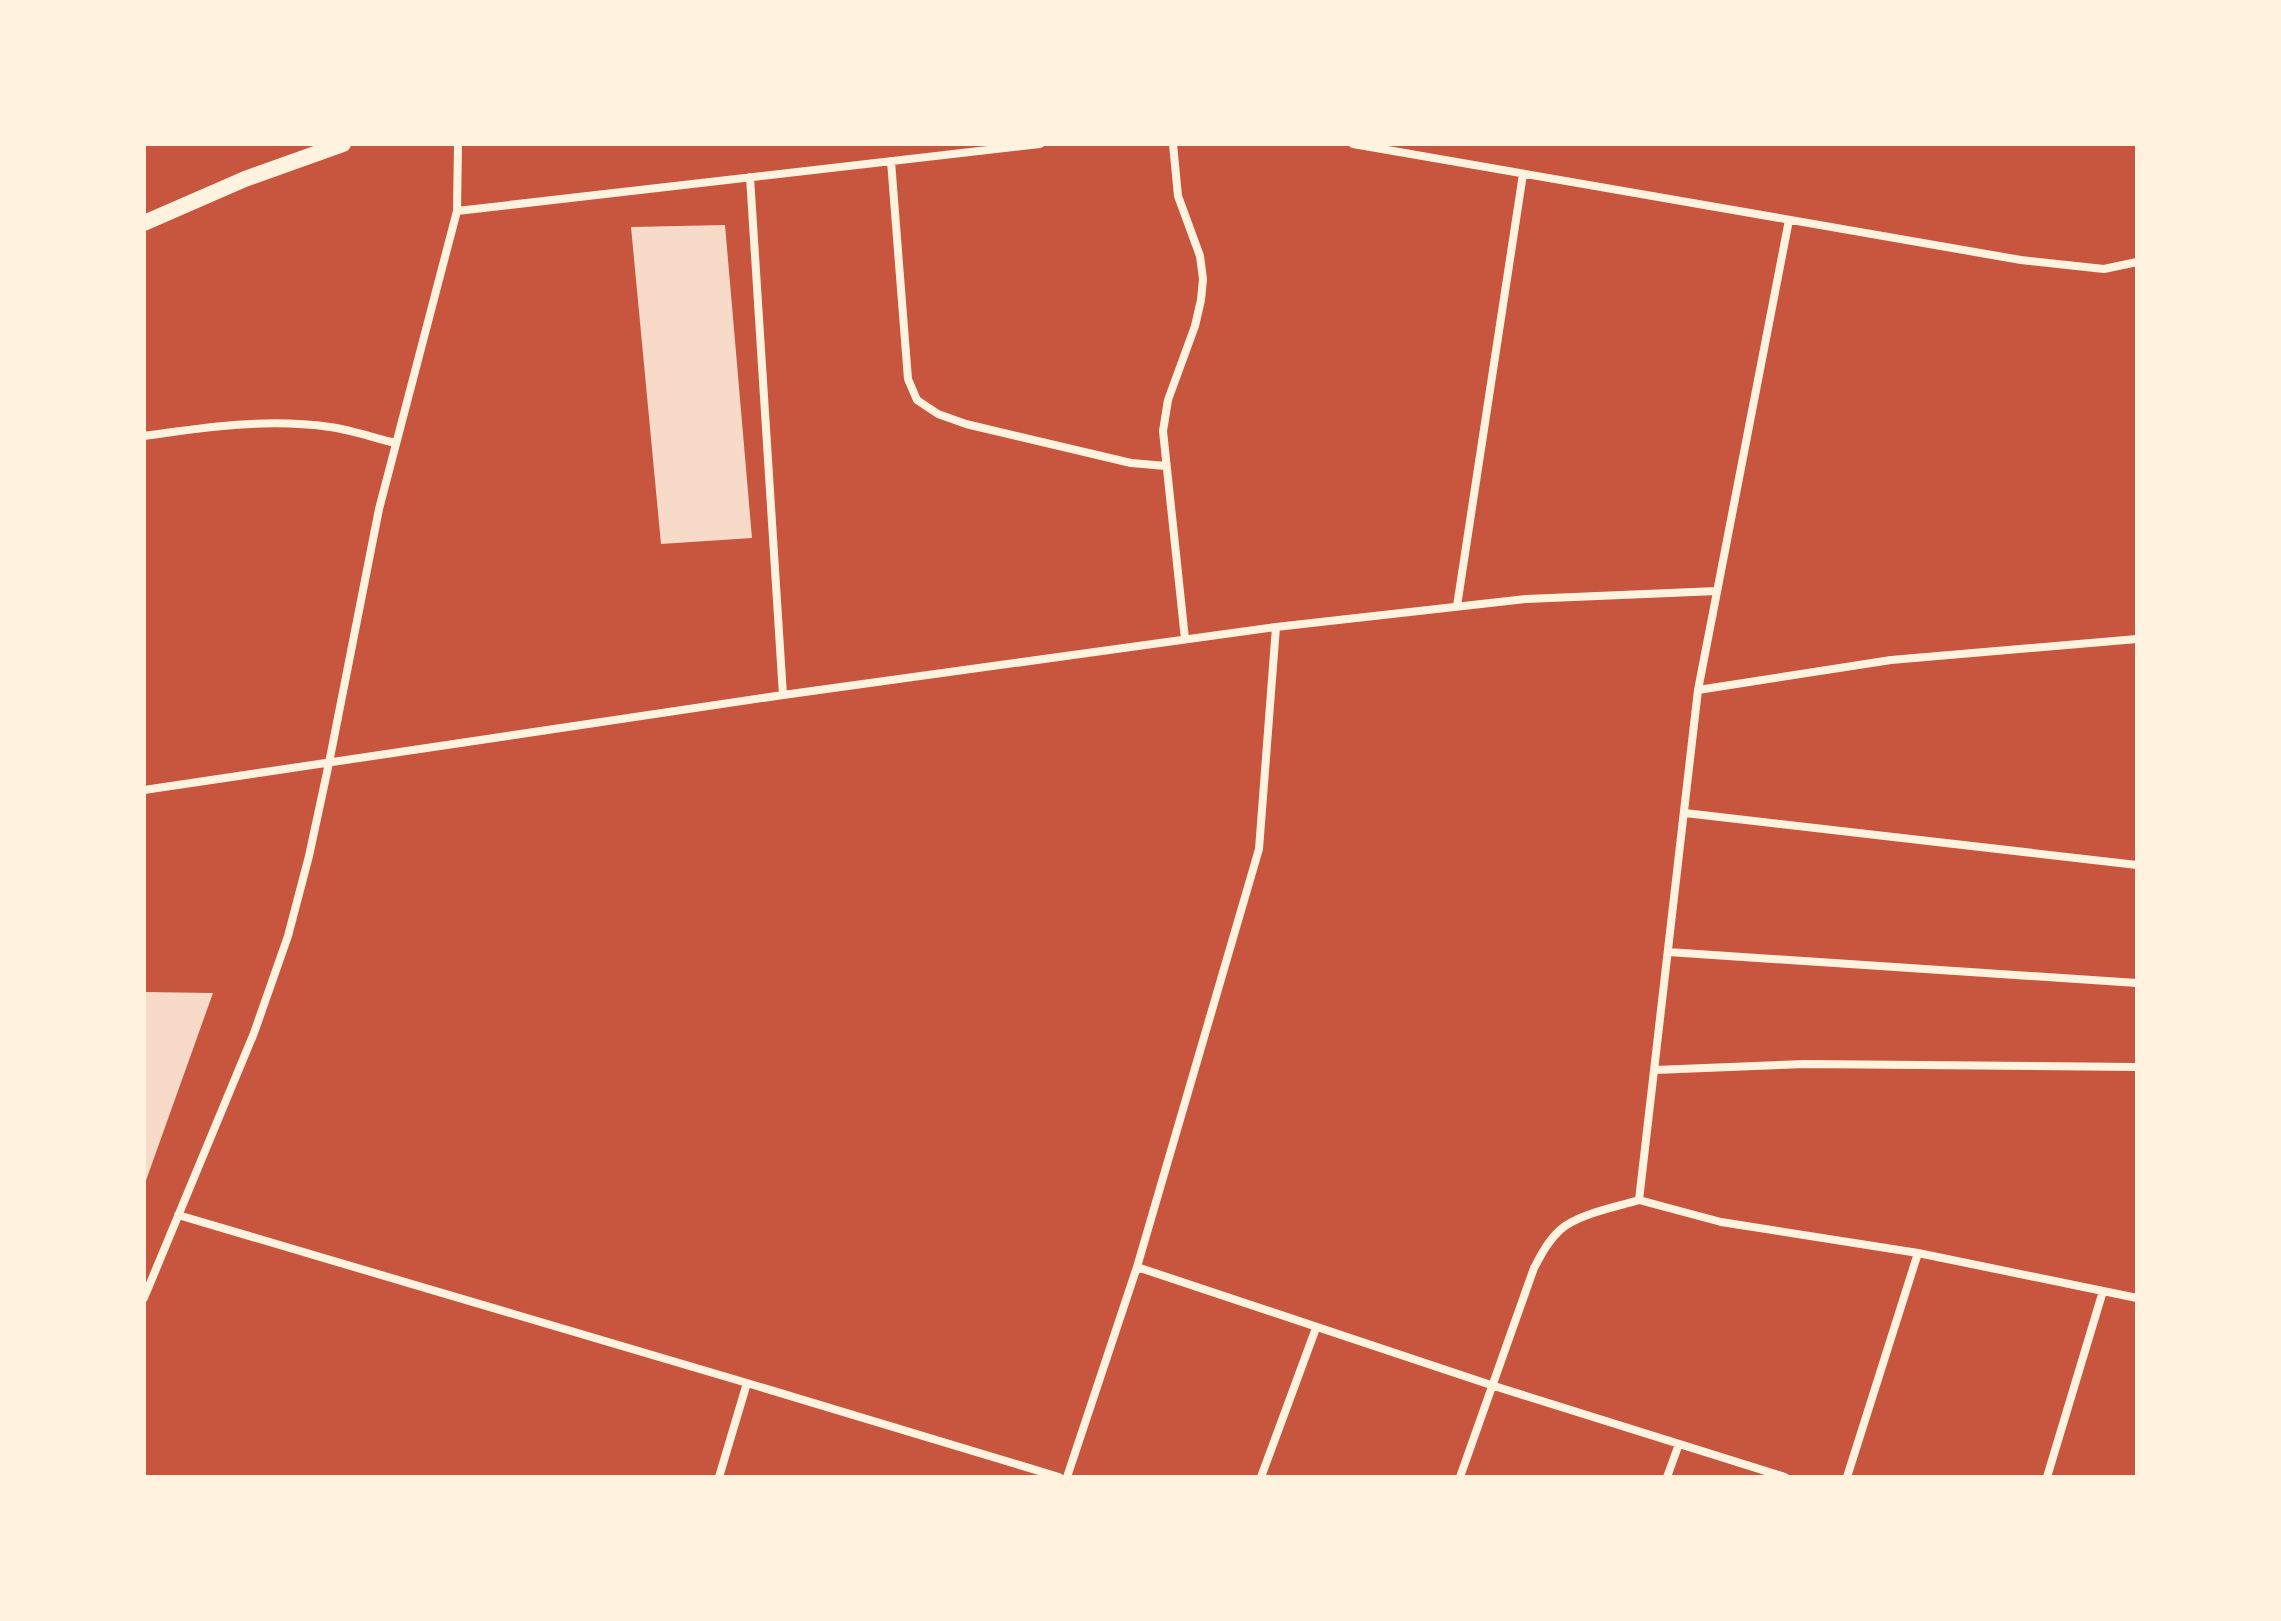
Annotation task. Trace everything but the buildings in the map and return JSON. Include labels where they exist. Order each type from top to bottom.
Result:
[{"type":"main road","points":[[144,223],[245,179],[343,144]]},
{"type":"street","points":[[144,1298],[254,1033],[288,936],[329,763],[379,509],[457,211],[458,144]]},
{"type":"street","points":[[457,211],[1040,144]]},
{"type":"street","points":[[1173,144],[1178,196],[1200,256],[1203,279],[1195,326],[1168,400],[1163,431],[1185,639]]},
{"type":"street","points":[[1353,144],[2021,260],[2104,269],[2137,262]]},
{"type":"street","points":[[891,161],[908,379],[917,400],[938,414],[966,424],[1131,463],[1166,466]]},
{"type":"street","points":[[1457,606],[1523,174]]},
{"type":"street","points":[[750,177],[783,695]]},
{"type":"street","points":[[1639,1200],[1698,690],[1789,220]]},
{"type":"street","points":[[144,436],[230,424],[281,424],[330,427],[396,443]]},
{"type":"street","points":[[144,790],[783,695],[1276,627],[1526,599],[1717,591]]},
{"type":"street","points":[[1067,1477],[1137,1267],[1259,849],[1276,627]]},
{"type":"street","points":[[1698,690],[1891,660],[2137,639]]},
{"type":"street","points":[[1685,813],[2137,865]]},
{"type":"street","points":[[1668,952],[2137,983]]},
{"type":"street","points":[[1655,1070],[1805,1064],[2137,1067]]},
{"type":"street","points":[[1460,1477],[1534,1268],[1546,1247],[1562,1228],[1586,1216],[1639,1200],[1721,1222],[1918,1253],[2137,1298]]},
{"type":"street","points":[[178,1215],[1059,1477]]},
{"type":"street","points":[[1847,1477],[1918,1253]]},
{"type":"street","points":[[1137,1267],[1491,1385],[1785,1477]]},
{"type":"street","points":[[2047,1477],[2103,1291]]},
{"type":"street","points":[[1261,1477],[1316,1328]]},
{"type":"street","points":[[719,1477],[747,1383]]},
{"type":"street","points":[[1667,1477],[1679,1444]]}]
